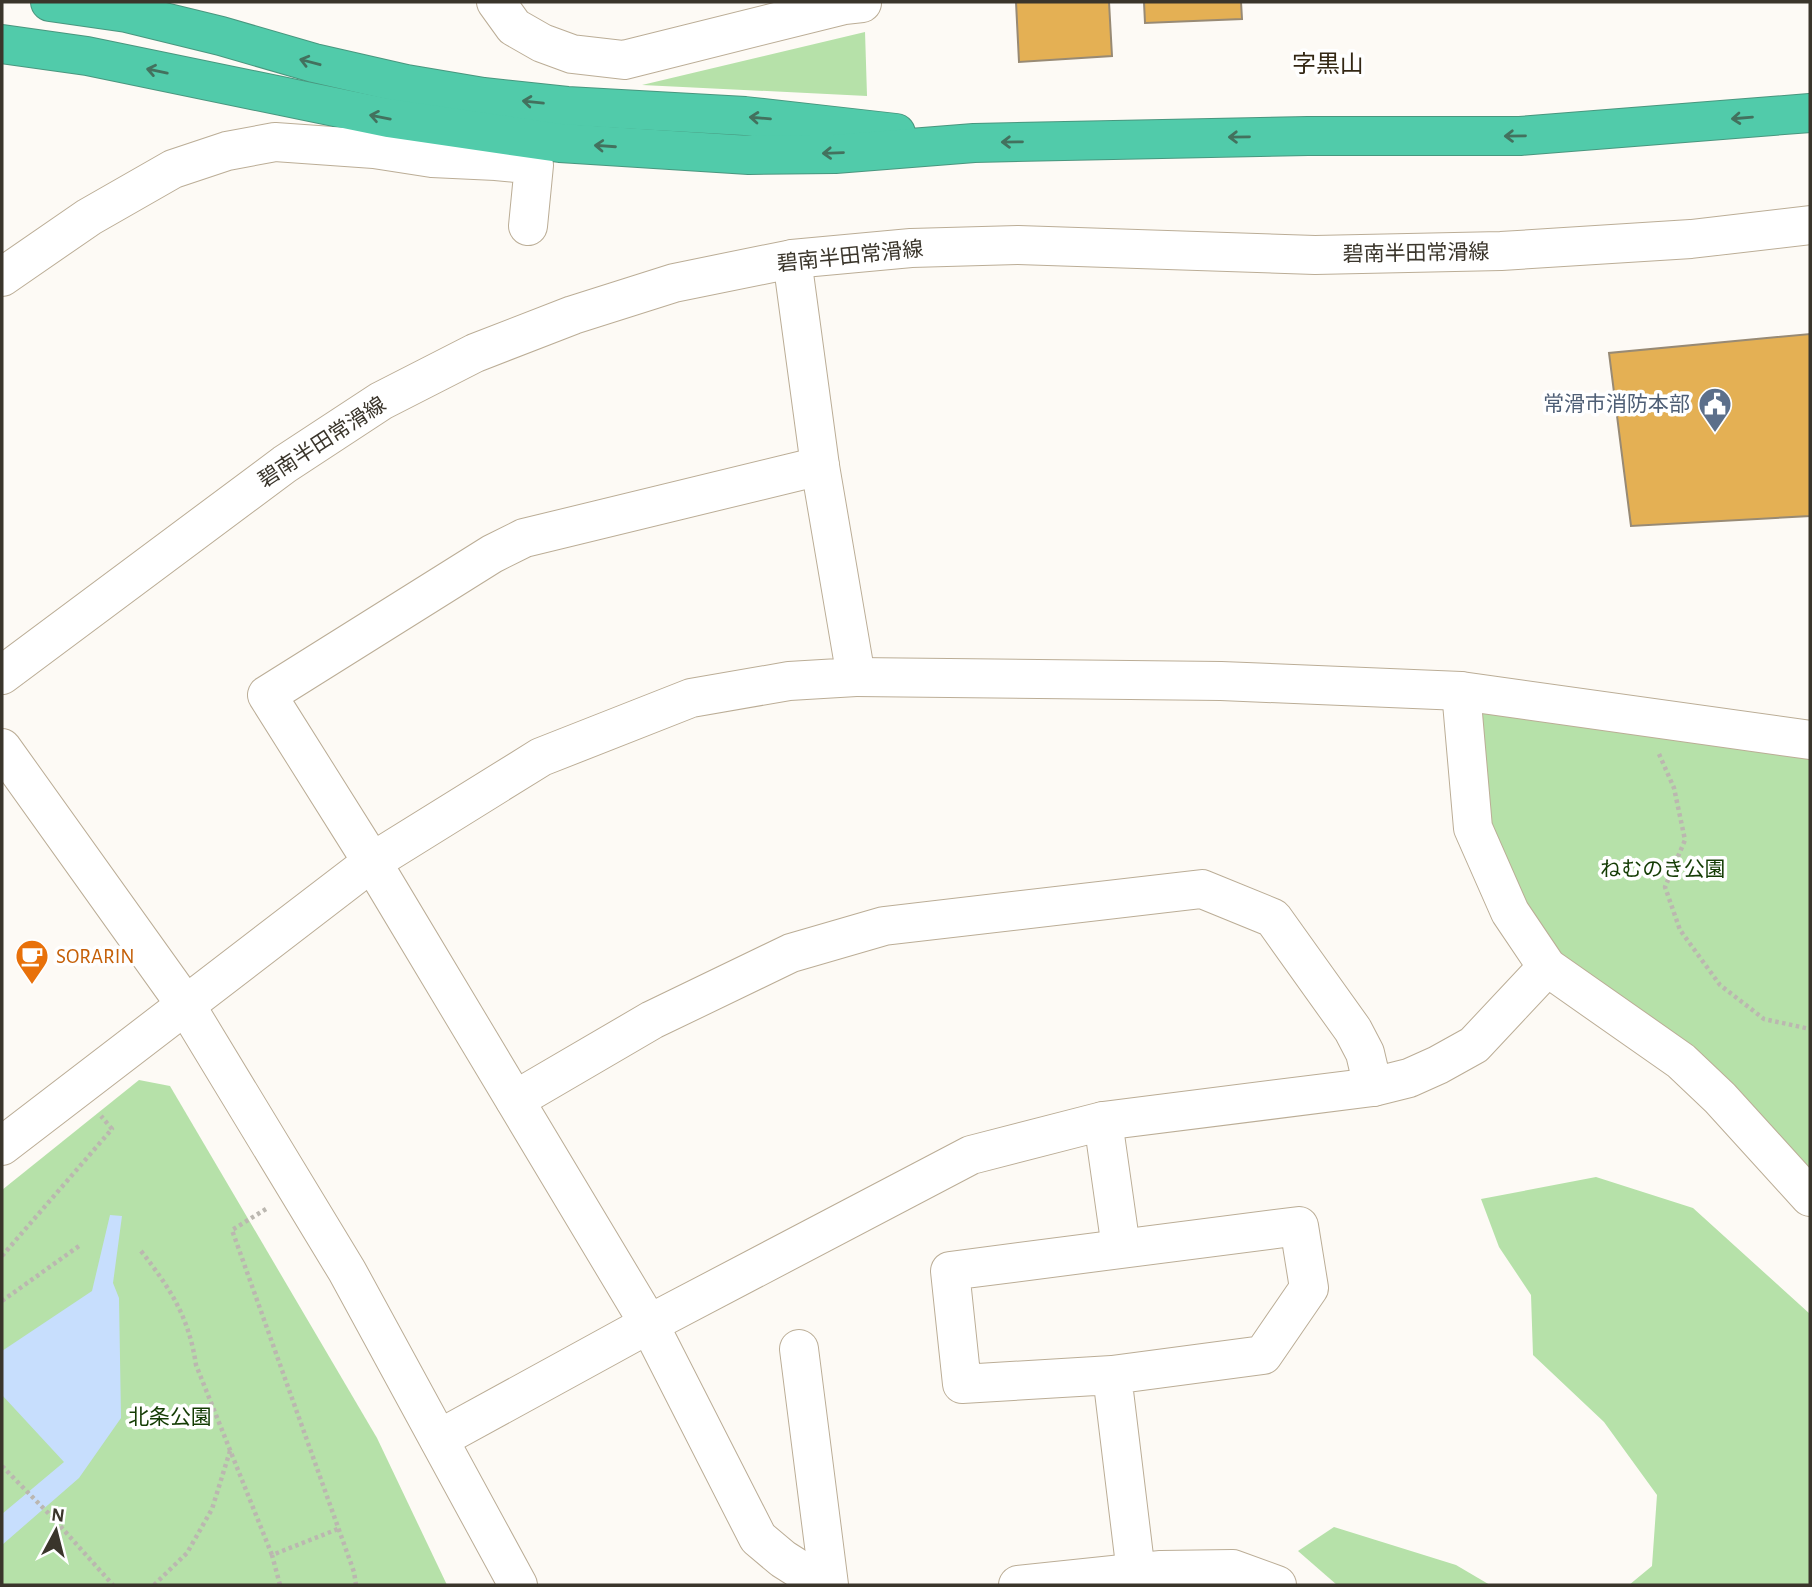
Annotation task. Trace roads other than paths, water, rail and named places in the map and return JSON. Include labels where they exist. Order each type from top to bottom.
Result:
[{"type":"highway","points":[[50,2],[127,13],[221,36],[314,64],[483,97],[568,106],[794,121],[974,143]]},
{"type":"highway","points":[[2,44],[87,56],[388,118],[560,143],[749,155],[835,154],[974,143],[1307,136],[1520,136],[1810,113]]},
{"type":"street","points":[[496,2],[514,27],[542,43],[572,54],[624,60],[844,5],[862,3]]},
{"type":"street","points":[[2,277],[89,217],[173,169],[227,151],[275,142],[374,149],[432,158],[534,166],[528,226]]},
{"type":"street","name":"碧南半田常滑線","points":[[2,675],[285,464],[381,401],[475,353],[573,315],[674,283],[793,260],[911,248],[1018,245],[1315,255],[1501,251],[1691,239],[1810,225]]},
{"type":"street","points":[[793,260],[820,466],[856,677]]},
{"type":"street","points":[[820,466],[524,538],[492,554],[267,695],[372,862],[649,1324],[758,1538],[783,1559],[824,1585]]},
{"type":"street","points":[[6,1134],[185,1004],[372,862],[541,757],[691,698],[789,681],[856,677],[1222,681],[1461,691],[1810,740]]},
{"type":"street","points":[[1461,691],[1473,828],[1510,912],[1547,967],[1681,1061],[1720,1098],[1810,1197]]},
{"type":"street","points":[[2,748],[185,1004],[347,1271],[518,1585]]},
{"type":"street","points":[[515,1100],[652,1020],[791,953],[884,926],[1202,889],[1273,918],[1353,1030],[1365,1053],[1373,1087]]},
{"type":"street","points":[[439,1439],[649,1324],[971,1154],[1103,1121],[1373,1087],[1409,1078],[1474,1045],[1547,967]]},
{"type":"street","points":[[1103,1121],[1121,1248]]},
{"type":"street","points":[[1299,1226],[1309,1288],[1263,1355],[1112,1375],[962,1384],[950,1271],[1299,1226]]},
{"type":"street","points":[[799,1349],[829,1585]]},
{"type":"street","points":[[1112,1375],[1136,1573]]},
{"type":"street","points":[[1018,1585],[1161,1570],[1233,1569],[1277,1585]]},
{"type":"water","points":[[110,1215],[122,1216],[113,1283],[119,1298],[121,1418],[79,1478],[2,1545],[2,1514],[64,1462],[2,1395],[2,1351],[92,1291]]},
{"type":"place","name":"常滑市消防本部","points":[[1715,434]]},
{"type":"place","name":"SORARIN","points":[[32,986]]},
{"type":"district","name":"字黒山","points":[[1328,64]]},
{"type":"park label","name":"ねむのき公園","points":[[1663,869]]},
{"type":"park label","name":"北条公園","points":[[170,1417]]}]
